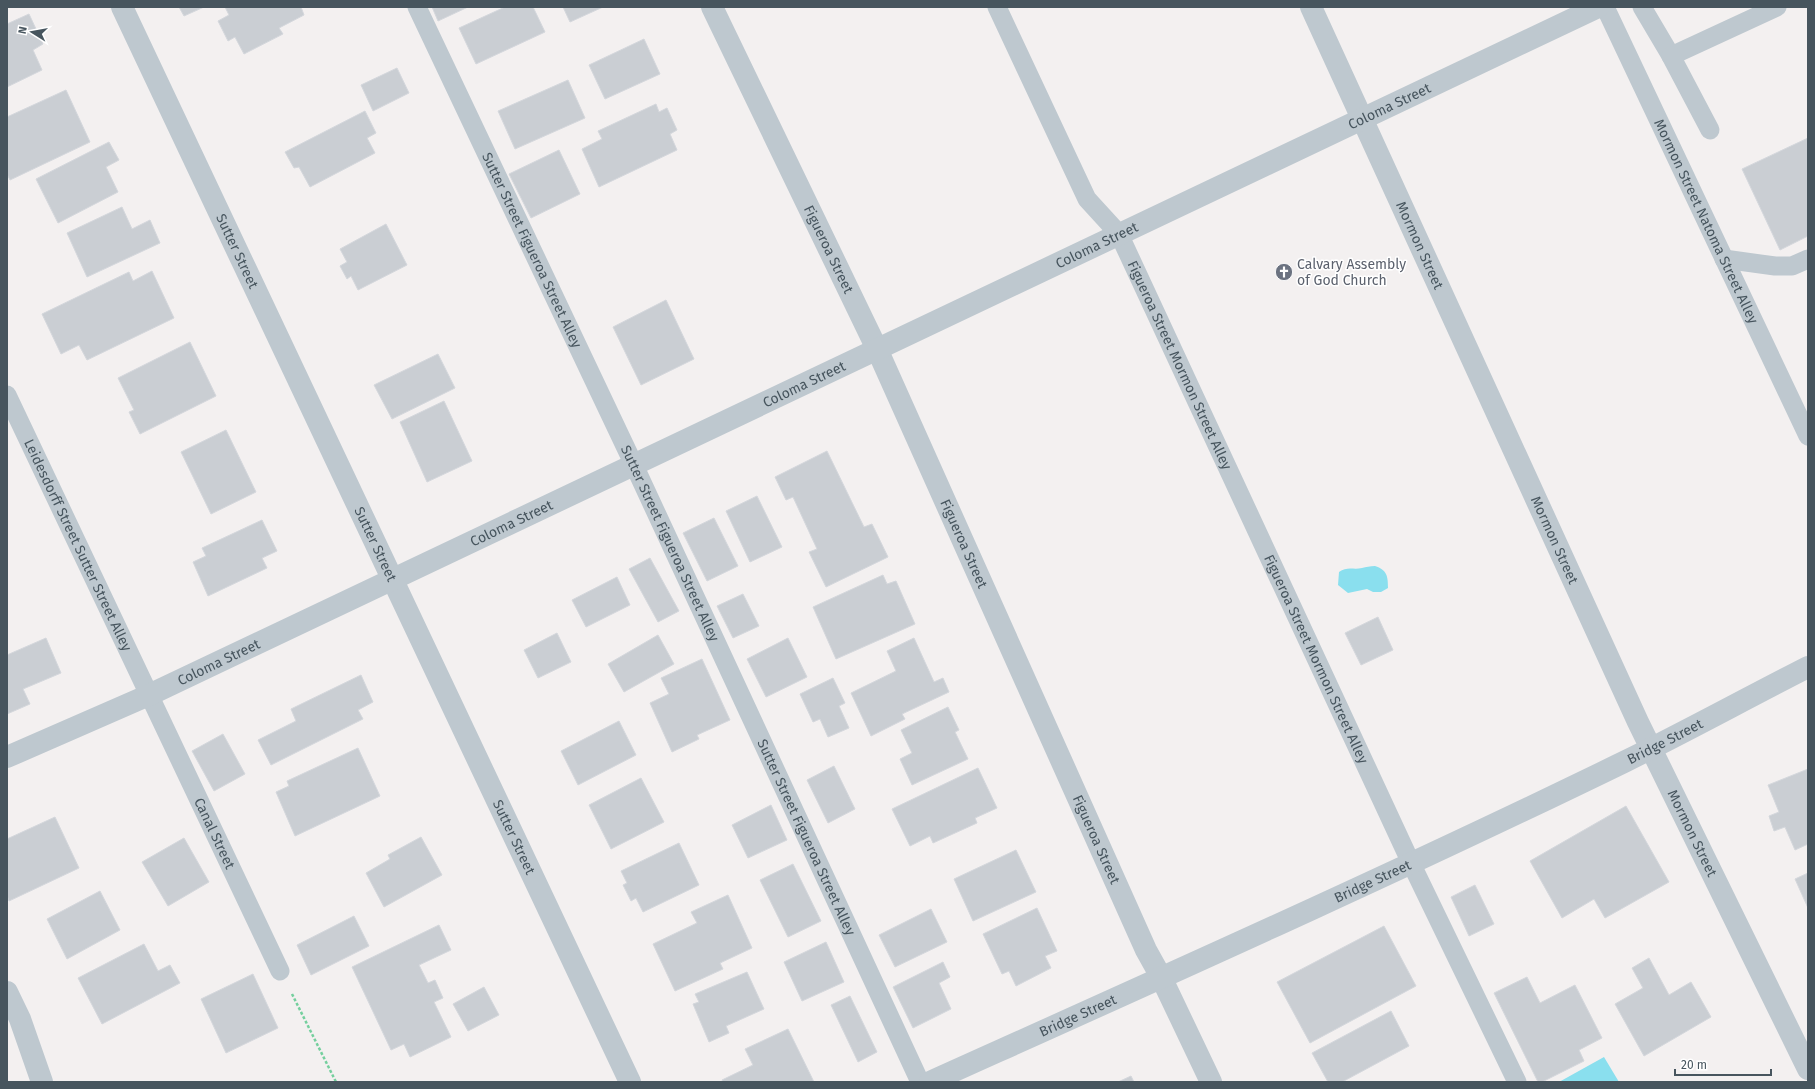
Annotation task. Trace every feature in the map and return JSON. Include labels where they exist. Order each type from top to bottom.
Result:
[{"type":"street","name":"Sutter Street","points":[[122,7],[630,1082]]},
{"type":"street","name":"Figueroa Street","points":[[712,7],[877,350],[1143,943],[1162,977],[1211,1082]]},
{"type":"street","name":"Mormon Street","points":[[1311,7],[1361,119],[1651,748],[1808,1069]]},
{"type":"street","name":"Coloma Street","points":[[7,757],[149,695],[1598,7]]},
{"type":"street","name":"Bridge Street","points":[[930,1082],[1411,863],[1651,748],[1808,667]]},
{"type":"street","points":[[7,992],[20,1018],[42,1082]]},
{"type":"lane","name":"Sutter Street Figueroa Street Alley","points":[[417,7],[634,465],[920,1082]]},
{"type":"lane","name":"Figueroa Street Mormon Street Alley","points":[[997,7],[1087,199],[1119,234],[1411,863],[1517,1082]]},
{"type":"lane","name":"Mormon Street Natoma Street Alley","points":[[1605,7],[1808,436]]},
{"type":"lane","points":[[1642,7],[1672,56],[1710,130]]},
{"type":"lane","points":[[1672,56],[1777,7]]},
{"type":"lane","points":[[1724,259],[1775,266],[1792,266],[1808,259]]},
{"type":"lane","name":"Leidesdorff Street Sutter Street Alley","points":[[7,395],[149,695]]},
{"type":"lane","name":"Canal Street","points":[[149,695],[280,971]]},
{"type":"path","points":[[280,971],[336,1082]]},
{"type":"water","points":[[1375,566],[1382,569],[1388,580],[1388,588],[1381,592],[1373,592],[1367,589],[1348,593],[1338,585],[1339,572],[1342,570]]},
{"type":"water","points":[[1604,1057],[1619,1082],[1559,1082]]},
{"type":"building","points":[[179,7],[204,7],[184,16]]},
{"type":"building","points":[[225,7],[301,7],[304,15],[279,28],[283,34],[244,54],[235,37],[228,41],[218,21],[229,15]]},
{"type":"building","points":[[432,7],[468,7],[438,21]]},
{"type":"building","points":[[505,7],[533,7],[545,32],[476,64],[459,28]]},
{"type":"building","points":[[563,7],[603,7],[570,22]]},
{"type":"building","points":[[29,14],[43,44],[33,50],[42,70],[7,87],[7,24]]},
{"type":"building","points":[[644,39],[660,74],[605,99],[589,65]]},
{"type":"building","points":[[397,68],[409,93],[373,111],[361,85]]},
{"type":"building","points":[[568,80],[585,118],[515,149],[498,111]]},
{"type":"building","points":[[66,90],[90,142],[10,180],[7,174],[7,117]]},
{"type":"building","points":[[656,104],[659,112],[667,108],[677,130],[670,134],[677,150],[599,187],[582,149],[602,139],[598,131]]},
{"type":"building","points":[[365,111],[376,133],[367,138],[375,153],[310,187],[299,167],[294,168],[285,152]]},
{"type":"building","points":[[1808,138],[1808,236],[1780,250],[1742,169]]},
{"type":"building","points":[[109,142],[119,160],[106,167],[118,192],[58,223],[36,179]]},
{"type":"building","points":[[559,150],[580,194],[531,218],[509,174]]},
{"type":"building","points":[[122,207],[132,229],[150,220],[160,243],[87,277],[67,233]]},
{"type":"building","points":[[386,224],[407,265],[358,290],[351,276],[347,279],[340,266],[347,262],[340,249]]},
{"type":"building","points":[[152,271],[174,318],[87,360],[79,345],[61,354],[42,314],[129,272],[133,281]]},
{"type":"building","points":[[666,300],[694,359],[641,385],[613,327]]},
{"type":"building","points":[[190,342],[216,396],[140,434],[129,412],[134,410],[118,378]]},
{"type":"building","points":[[438,354],[455,388],[392,419],[374,385]]},
{"type":"building","points":[[444,401],[472,461],[427,482],[400,422]]},
{"type":"building","points":[[226,430],[256,492],[211,514],[181,452]]},
{"type":"building","points":[[827,451],[864,527],[872,524],[888,557],[826,587],[809,552],[817,549],[793,497],[786,500],[775,477]]},
{"type":"building","points":[[757,496],[782,547],[750,562],[726,511]]},
{"type":"building","points":[[714,518],[738,566],[707,581],[683,533]]},
{"type":"building","points":[[262,520],[277,551],[262,558],[267,568],[208,596],[193,562],[206,556],[202,548]]},
{"type":"building","points":[[650,558],[679,611],[658,622],[629,569]]},
{"type":"building","points":[[883,575],[887,584],[896,581],[915,624],[836,659],[813,607]]},
{"type":"building","points":[[617,577],[630,605],[586,627],[572,600]]},
{"type":"building","points":[[743,594],[759,626],[733,638],[717,606]]},
{"type":"building","points":[[1378,617],[1393,650],[1361,665],[1345,633]]},
{"type":"building","points":[[557,633],[571,662],[538,678],[524,650]]},
{"type":"building","points":[[658,635],[674,664],[624,692],[608,664]]},
{"type":"building","points":[[46,638],[61,673],[23,689],[30,704],[7,714],[7,655]]},
{"type":"building","points":[[788,638],[807,677],[766,697],[747,659]]},
{"type":"building","points":[[914,638],[934,682],[943,678],[949,692],[902,714],[905,719],[871,736],[851,693],[896,671],[887,651]]},
{"type":"building","points":[[702,659],[730,720],[697,735],[699,739],[672,752],[650,703],[669,694],[661,678]]},
{"type":"building","points":[[361,675],[373,702],[358,710],[363,719],[271,765],[258,740],[296,721],[291,709]]},
{"type":"building","points":[[833,678],[845,703],[839,706],[849,728],[828,737],[820,719],[813,722],[800,694]]},
{"type":"building","points":[[948,707],[959,730],[955,732],[968,759],[912,785],[900,759],[912,753],[901,730]]},
{"type":"building","points":[[619,721],[636,755],[578,785],[561,751]]},
{"type":"building","points":[[223,734],[245,774],[214,791],[192,751]]},
{"type":"building","points":[[358,748],[380,796],[295,836],[276,792],[289,786],[287,781]]},
{"type":"building","points":[[834,766],[855,809],[828,823],[807,780]]},
{"type":"building","points":[[978,768],[997,808],[975,818],[977,823],[933,843],[930,836],[910,846],[892,809]]},
{"type":"building","points":[[1808,769],[1808,844],[1795,850],[1785,827],[1774,831],[1769,816],[1779,812],[1768,785]]},
{"type":"building","points":[[641,778],[664,822],[611,849],[589,805]]},
{"type":"building","points":[[771,805],[787,840],[748,858],[732,825]]},
{"type":"building","points":[[1626,806],[1669,882],[1605,918],[1594,899],[1562,918],[1530,861]]},
{"type":"building","points":[[55,817],[79,868],[9,901],[7,895],[7,839]]},
{"type":"building","points":[[421,837],[442,875],[384,907],[366,873],[390,859],[388,855]]},
{"type":"building","points":[[184,838],[209,882],[168,906],[142,862]]},
{"type":"building","points":[[679,843],[699,885],[643,912],[636,898],[631,901],[623,885],[627,883],[621,871]]},
{"type":"building","points":[[1016,850],[1036,892],[973,921],[954,879]]},
{"type":"building","points":[[793,864],[821,921],[788,937],[760,880]]},
{"type":"building","points":[[1808,873],[1808,908],[1795,879]]},
{"type":"building","points":[[1475,885],[1494,924],[1469,936],[1451,897]]},
{"type":"building","points":[[100,891],[120,930],[67,959],[47,919]]},
{"type":"building","points":[[728,895],[752,948],[720,963],[723,969],[675,991],[653,944],[697,923],[691,912]]},
{"type":"building","points":[[1037,908],[1057,951],[1045,956],[1051,968],[1016,986],[1009,971],[1002,974],[983,934]]},
{"type":"building","points":[[931,909],[947,942],[895,967],[879,935]]},
{"type":"building","points":[[354,916],[369,946],[311,975],[297,945]]},
{"type":"building","points":[[439,925],[451,950],[419,965],[428,983],[435,980],[443,998],[434,1002],[451,1037],[410,1057],[404,1044],[391,1050],[352,967]]},
{"type":"building","points":[[1384,926],[1416,986],[1310,1043],[1277,982]]},
{"type":"building","points":[[826,942],[844,982],[802,1001],[784,962]]},
{"type":"building","points":[[144,944],[158,971],[170,965],[180,983],[102,1024],[78,978]]},
{"type":"building","points":[[1649,958],[1669,995],[1691,982],[1711,1017],[1644,1056],[1615,1004],[1643,988],[1632,968]]},
{"type":"building","points":[[943,962],[950,977],[939,983],[951,1009],[913,1028],[893,987]]},
{"type":"building","points":[[747,972],[764,1009],[726,1026],[729,1033],[709,1042],[693,1004],[699,1002],[695,994]]},
{"type":"building","points":[[253,974],[278,1028],[226,1053],[201,999]]},
{"type":"building","points":[[1527,977],[1540,1003],[1575,985],[1602,1038],[1579,1050],[1584,1061],[1542,1082],[1538,1082],[1494,993]]},
{"type":"building","points":[[484,987],[499,1015],[468,1031],[453,1004]]},
{"type":"building","points":[[850,996],[877,1052],[858,1062],[831,1005]]},
{"type":"building","points":[[1391,1011],[1409,1046],[1342,1082],[1328,1082],[1312,1053]]},
{"type":"building","points":[[788,1029],[814,1082],[723,1082],[722,1080],[753,1065],[745,1049]]},
{"type":"building","points":[[1131,1076],[1134,1082],[1118,1082]]},
{"type":"place","name":"Calvary Assembly of God Church","points":[[1284,272]]}]
